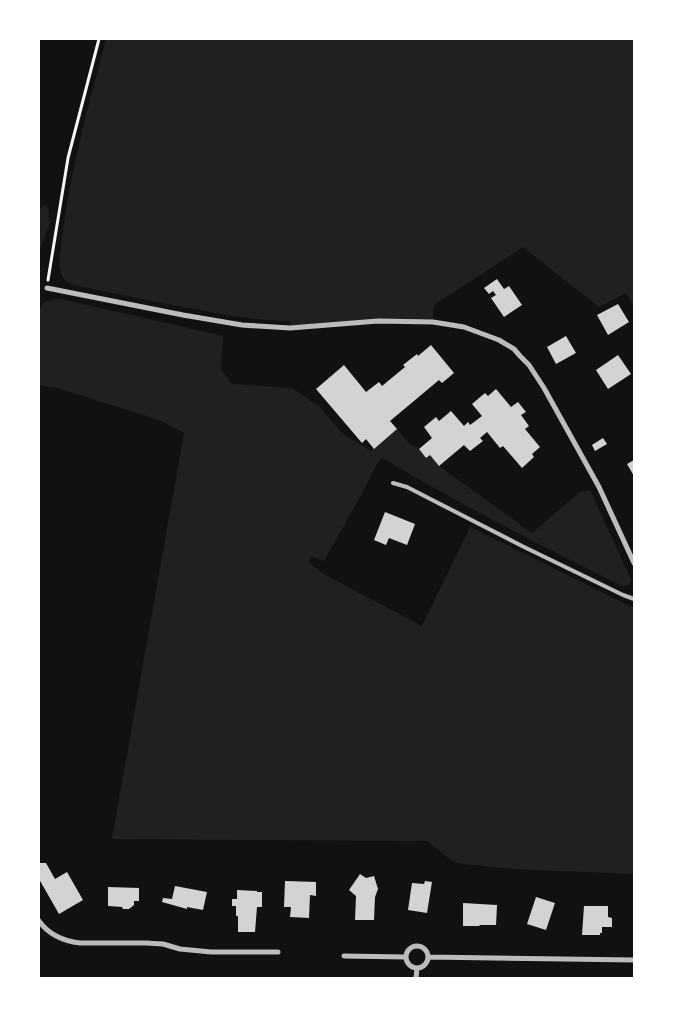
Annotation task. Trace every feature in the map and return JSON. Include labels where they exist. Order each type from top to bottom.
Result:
[{"type":"street","points":[[47,288],[242,325],[290,328],[378,321],[433,322],[464,327],[498,340],[520,356],[533,370],[544,388],[599,487],[634,563]]},
{"type":"street","points":[[39,921],[59,938],[70,941],[146,942],[180,949],[211,952],[278,952]]},
{"type":"street","points":[[419,946],[424,948],[428,957],[424,965],[417,968],[409,964],[406,957],[410,948],[419,946]]},
{"type":"street","points":[[344,956],[406,957]]},
{"type":"street","points":[[428,957],[634,960]]},
{"type":"street","points":[[416,978],[417,968]]},
{"type":"lane","points":[[393,483],[407,487],[522,546],[634,599]]},
{"type":"path","points":[[47,288],[68,158],[99,39]]},
{"type":"shaded area","points":[[106,39],[634,39],[634,306],[626,293],[599,307],[523,247],[434,305],[433,322],[396,321],[290,328],[290,321],[254,319],[218,313],[74,285],[65,281],[60,267],[60,252],[65,213],[81,137]]},
{"type":"shaded area","points":[[43,205],[48,207],[50,223],[39,252],[39,210]]},
{"type":"shaded area","points":[[57,298],[223,336],[221,370],[232,384],[292,388],[319,406],[343,434],[371,451],[397,429],[426,458],[430,455],[439,466],[532,533],[580,492],[590,490],[631,579],[629,585],[622,586],[531,540],[382,458],[378,462],[324,561],[311,556],[309,563],[322,573],[422,626],[470,527],[634,608],[634,874],[512,869],[455,863],[427,841],[112,839],[184,433],[159,420],[57,388],[39,385],[39,311],[43,303]]},
{"type":"building","points":[[497,279],[504,289],[509,286],[522,305],[504,317],[491,298],[496,295],[493,291],[489,294],[484,288]]},
{"type":"building","points":[[618,304],[629,322],[608,335],[597,315]]},
{"type":"building","points":[[566,336],[576,353],[556,364],[547,347]]},
{"type":"building","points":[[431,345],[454,373],[442,383],[439,380],[390,421],[397,429],[374,449],[366,439],[362,443],[316,389],[344,365],[366,392],[379,382],[382,386],[405,367],[403,365]]},
{"type":"building","points":[[618,355],[631,374],[608,389],[596,370]]},
{"type":"building","points":[[496,389],[511,407],[518,402],[526,412],[521,415],[529,426],[525,429],[540,447],[532,454],[534,457],[522,468],[503,446],[500,448],[487,432],[480,438],[483,441],[470,451],[464,445],[439,466],[430,455],[426,458],[419,449],[432,438],[424,427],[436,417],[439,421],[451,411],[464,426],[468,422],[470,425],[482,416],[472,404],[485,393],[488,396]]},
{"type":"building","points":[[603,438],[607,444],[595,451],[592,445]]},
{"type":"building","points":[[634,460],[634,476],[627,464]]},
{"type":"building","points":[[385,512],[415,524],[407,545],[389,538],[386,545],[374,540]]},
{"type":"building","points":[[39,863],[46,863],[55,879],[67,872],[83,900],[59,914],[39,879]]},
{"type":"building","points":[[360,874],[366,878],[374,876],[378,889],[375,897],[374,920],[355,920],[356,896],[349,890]]},
{"type":"building","points":[[285,881],[316,882],[316,896],[310,895],[309,918],[290,917],[291,907],[284,907]]},
{"type":"building","points":[[425,881],[432,882],[427,913],[408,910],[412,883],[424,884]]},
{"type":"building","points":[[175,886],[207,892],[203,910],[187,907],[187,909],[162,902],[163,898],[172,899]]},
{"type":"building","points":[[108,887],[139,888],[139,901],[134,901],[134,905],[129,909],[108,906]]},
{"type":"building","points":[[237,890],[262,892],[262,907],[257,907],[255,932],[238,932],[236,906],[232,906],[232,899],[237,899]]},
{"type":"building","points":[[536,897],[555,903],[546,930],[527,924]]},
{"type":"building","points":[[463,903],[497,905],[496,925],[463,926]]},
{"type":"building","points":[[584,906],[608,906],[608,917],[612,918],[612,927],[602,927],[600,935],[582,935]]}]
